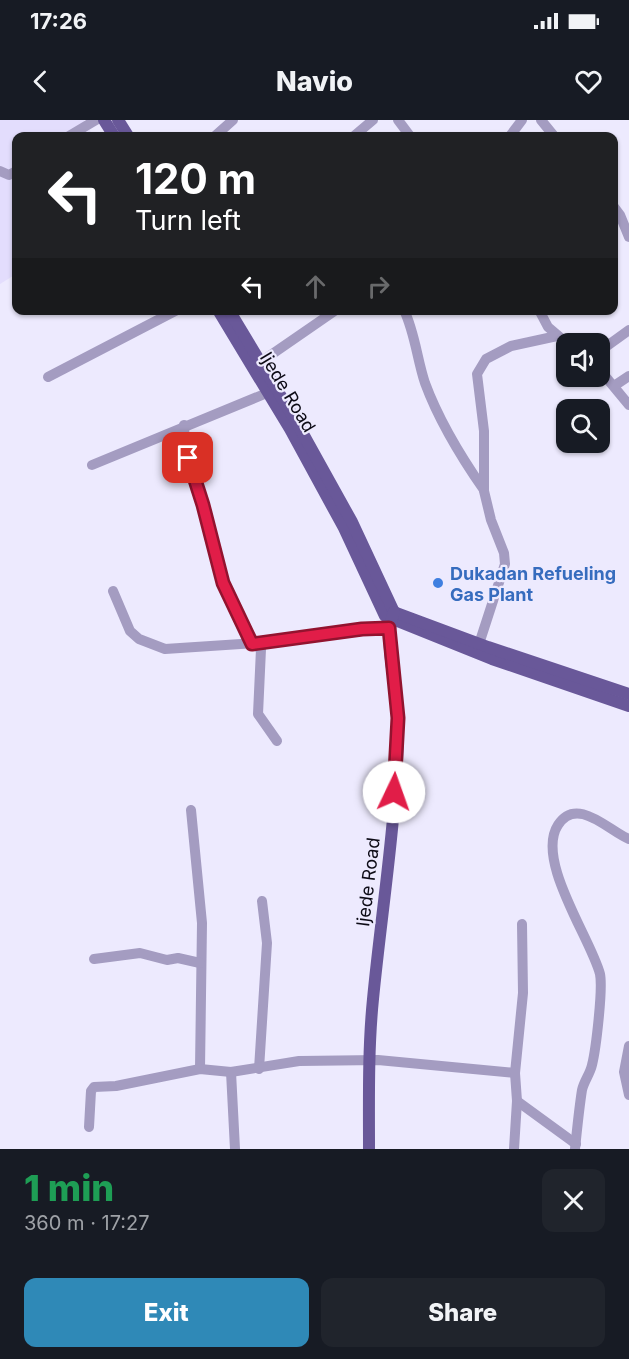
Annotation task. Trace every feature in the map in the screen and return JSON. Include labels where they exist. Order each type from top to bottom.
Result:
[{"type":"main road","name":"Ijede Road","points":[[221,315],[256,365],[352,522],[391,620],[398,718],[392,832],[369,1062],[369,1149]]},
{"type":"main road","name":"Ijede Road","points":[[231,315],[267,393],[344,528],[382,612],[391,620]]},
{"type":"main road","points":[[391,620],[479,644],[629,694]]},
{"type":"main road","points":[[391,620],[492,659],[629,706]]},
{"type":"street","points":[[76,132],[96,120]]},
{"type":"street","points":[[220,132],[233,120]]},
{"type":"street","points":[[359,132],[373,120]]},
{"type":"street","points":[[541,120],[551,132]]},
{"type":"street","points":[[618,212],[629,237]]},
{"type":"street","points":[[48,377],[167,315]]},
{"type":"street","points":[[256,365],[329,315]]},
{"type":"street","points":[[407,315],[432,398],[463,459],[484,491]]},
{"type":"street","points":[[542,315],[556,335]]},
{"type":"street","points":[[610,344],[629,330]]},
{"type":"street","points":[[479,644],[505,564],[504,553],[491,520],[484,491],[484,431],[477,374],[480,365],[511,346],[556,336]]},
{"type":"street","points":[[614,386],[629,376]]},
{"type":"street","points":[[610,381],[629,405]]},
{"type":"street","points":[[92,465],[184,425],[267,393]]},
{"type":"street","points":[[184,425],[185,448],[203,505],[223,583],[252,644],[259,647],[262,654],[258,714],[277,741]]},
{"type":"street","points":[[112,591],[130,631],[150,644],[165,649],[252,644],[362,629],[391,620]]},
{"type":"street","points":[[191,810],[201,912],[200,1069]]},
{"type":"street","points":[[576,1147],[583,1088],[593,1063],[600,975],[571,910],[556,868],[554,835],[563,820],[580,813],[602,820],[611,831],[629,838]]},
{"type":"street","points":[[259,1069],[267,943],[262,901]]},
{"type":"street","points":[[514,1149],[517,1101],[515,1073],[523,993],[522,924]]},
{"type":"street","points":[[94,959],[140,953],[167,960],[178,958],[200,963]]},
{"type":"street","points":[[629,1046],[624,1072],[629,1095]]},
{"type":"street","points":[[89,1127],[91,1091],[94,1087],[116,1086],[200,1069],[231,1072],[299,1062],[378,1060],[515,1073]]},
{"type":"street","points":[[231,1072],[235,1149]]},
{"type":"street","points":[[517,1101],[576,1147]]},
{"type":"shaded area","points":[[0,120],[84,120],[91,132],[12,132],[12,276],[0,284]]},
{"type":"place","name":"Dukadan Refueling Gas Plant","points":[[438,583]]},
{"type":"route","points":[[188,458],[223,583],[252,644],[362,629],[389,628],[398,718],[394,792]]}]
